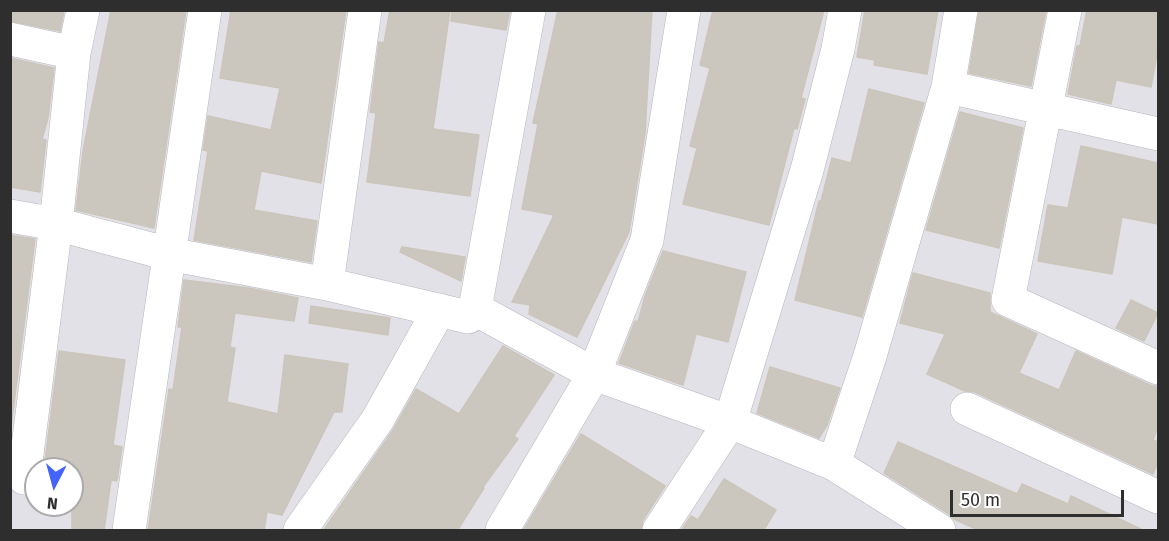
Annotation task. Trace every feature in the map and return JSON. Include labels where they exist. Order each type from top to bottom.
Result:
[{"type":"street","points":[[27,457],[56,224],[74,53],[82,10]]},
{"type":"street","points":[[129,531],[205,10]]},
{"type":"street","points":[[327,284],[365,10]]},
{"type":"street","points":[[10,216],[56,224],[169,254],[327,284],[468,316],[475,309],[529,10]]},
{"type":"street","points":[[502,531],[594,374],[647,240],[684,10]]},
{"type":"street","points":[[659,531],[730,422],[807,170],[838,49],[845,10]]},
{"type":"street","points":[[834,464],[870,357],[948,87],[961,10]]},
{"type":"street","points":[[1065,10],[1008,300],[1158,368]]},
{"type":"street","points":[[10,39],[74,53]]},
{"type":"street","points":[[948,87],[1047,109],[1157,126]]},
{"type":"street","points":[[475,309],[594,374],[730,422],[834,464],[939,531]]},
{"type":"street","points":[[300,531],[378,419],[439,310]]},
{"type":"street","points":[[967,409],[1158,497]]},
{"type":"shaded area","points":[[10,11],[1158,11],[1158,530],[11,530]]},
{"type":"building","points":[[12,10],[64,10],[60,31],[10,21]]},
{"type":"building","points":[[111,10],[186,10],[154,228],[76,210],[83,151]]},
{"type":"building","points":[[231,10],[346,10],[321,183],[261,171],[254,210],[317,221],[311,262],[194,240],[208,151],[203,150],[208,116],[271,130],[280,88],[220,78]]},
{"type":"building","points":[[390,10],[450,10],[433,129],[479,135],[470,196],[367,182],[376,113],[370,112],[379,42],[384,43]]},
{"type":"building","points":[[452,10],[510,10],[506,30],[451,21]]},
{"type":"building","points":[[558,10],[652,10],[645,134],[629,232],[577,337],[529,314],[530,305],[512,302],[554,215],[522,209],[538,124],[533,123]]},
{"type":"building","points":[[713,10],[824,10],[801,98],[805,99],[797,129],[794,128],[769,225],[683,204],[697,148],[690,146],[710,68],[700,65]]},
{"type":"building","points":[[865,10],[938,10],[927,74],[874,65],[875,60],[857,57]]},
{"type":"building","points":[[979,10],[1046,10],[1031,86],[969,73]]},
{"type":"building","points":[[1087,10],[1158,10],[1158,49],[1151,87],[1116,80],[1111,104],[1068,94],[1077,46],[1080,46]]},
{"type":"building","points":[[10,58],[54,68],[48,118],[42,139],[46,140],[40,192],[10,187]]},
{"type":"building","points":[[869,89],[924,103],[862,317],[795,300],[832,158],[851,163]]},
{"type":"building","points":[[960,112],[1023,128],[999,248],[926,230]]},
{"type":"building","points":[[1081,146],[1158,163],[1158,224],[1122,217],[1112,274],[1038,261],[1048,205],[1068,208]]},
{"type":"building","points":[[10,235],[35,239],[10,435]]},
{"type":"building","points":[[402,247],[465,257],[461,281],[400,252]]},
{"type":"building","points":[[663,251],[746,272],[728,342],[696,334],[683,385],[619,363],[635,321],[638,322],[645,296]]},
{"type":"building","points":[[913,273],[990,293],[990,312],[1037,334],[1019,373],[1059,390],[1076,351],[1158,387],[1158,426],[1153,440],[1158,442],[1158,462],[1153,474],[975,392],[965,391],[927,374],[945,334],[900,323]]},
{"type":"building","points":[[184,280],[249,288],[298,298],[294,321],[235,313],[230,347],[235,348],[227,402],[278,414],[285,355],[348,364],[342,412],[334,412],[282,515],[267,512],[264,531],[148,531],[169,389],[173,390],[182,327],[178,327]]},
{"type":"building","points":[[1131,300],[1158,313],[1144,341],[1116,328]]},
{"type":"building","points":[[311,306],[390,318],[388,335],[309,323]]},
{"type":"building","points":[[503,346],[554,375],[514,436],[518,439],[483,487],[457,531],[323,531],[393,430],[416,389],[459,414]]},
{"type":"building","points":[[59,351],[125,360],[113,445],[122,447],[117,481],[111,480],[104,531],[72,531],[72,517],[84,517],[84,457],[46,457]]},
{"type":"building","points":[[770,367],[840,388],[827,425],[819,438],[757,413]]},
{"type":"building","points":[[581,434],[665,486],[643,520],[641,531],[523,531]]},
{"type":"building","points":[[898,442],[1017,494],[1022,484],[1068,504],[1071,496],[1145,531],[980,531],[954,519],[884,473]]},
{"type":"building","points":[[724,479],[776,510],[763,531],[681,531],[691,516],[698,520]]}]
